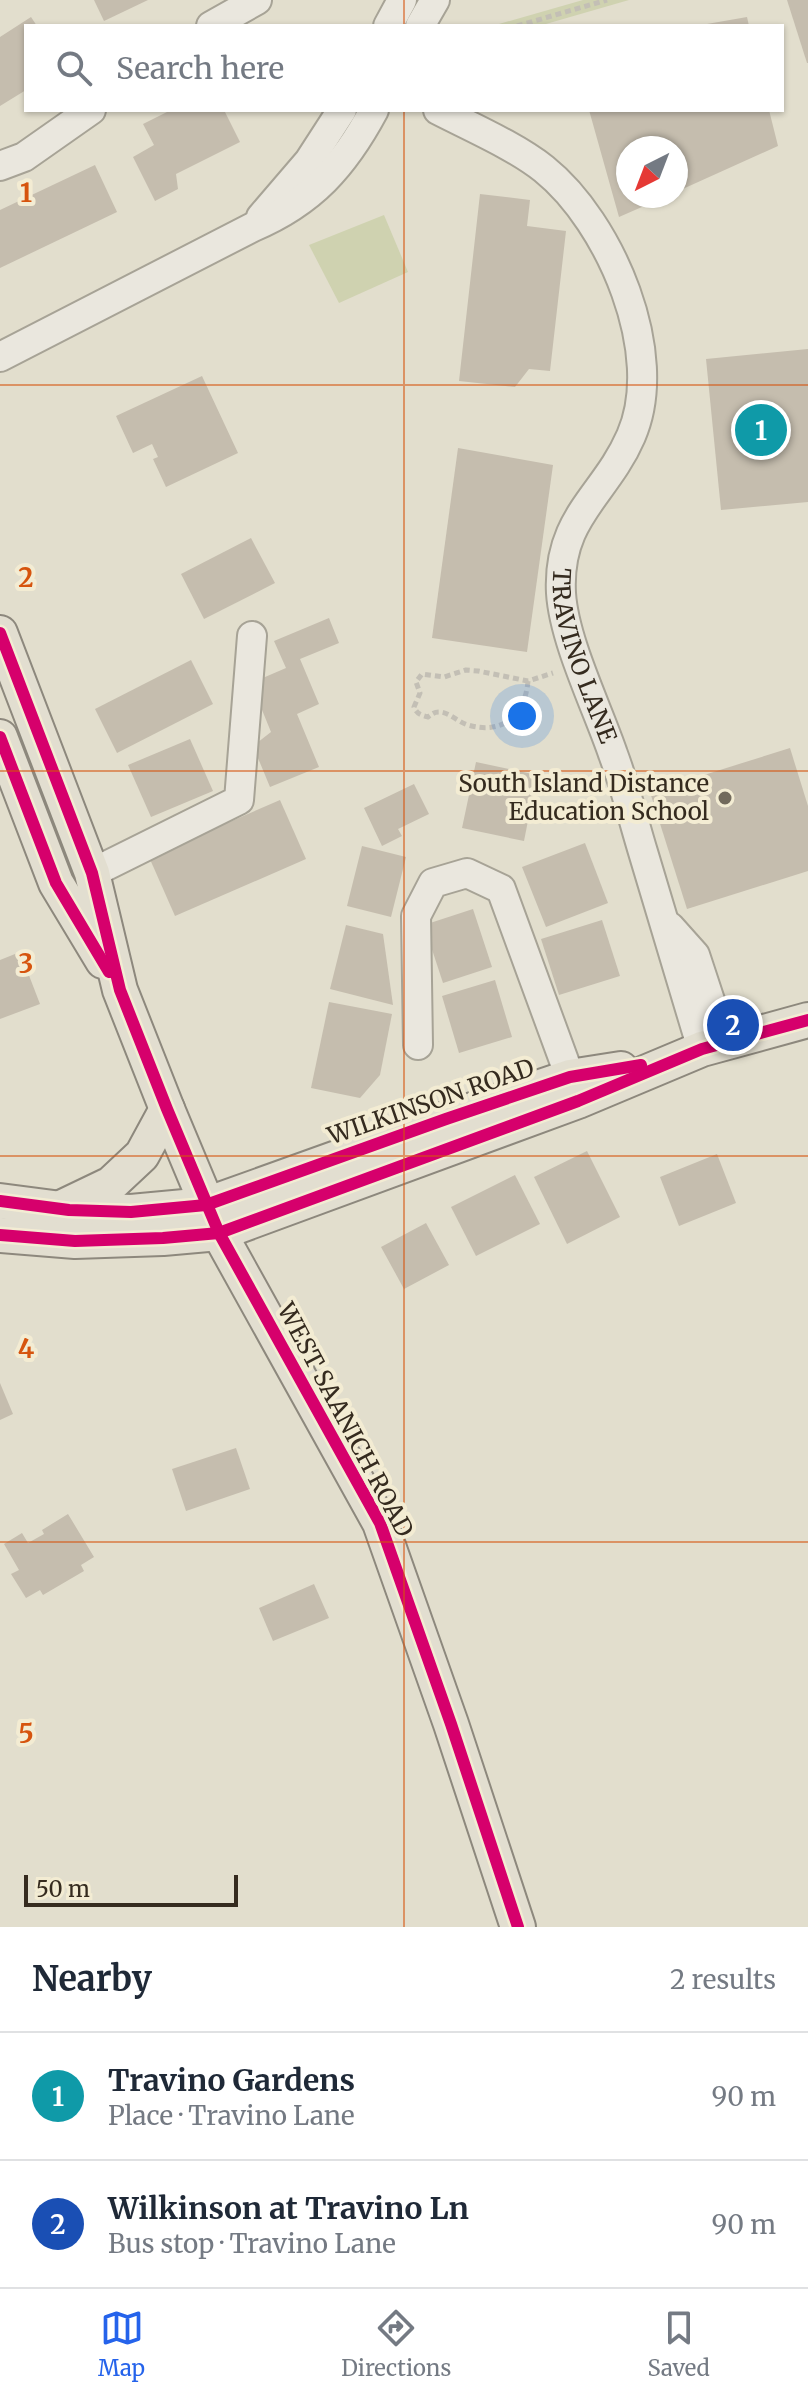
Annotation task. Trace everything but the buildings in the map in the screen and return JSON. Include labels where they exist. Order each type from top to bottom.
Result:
[{"type":"main road","name":"WEST SAANICH ROAD","points":[[0,633],[92,873],[120,990],[213,1219],[380,1523],[518,1927]]},
{"type":"main road","name":"WEST SAANICH ROAD","points":[[0,737],[56,883],[120,990]]},
{"type":"main road","name":"WILKINSON ROAD","points":[[213,1219],[446,1119],[570,1077],[701,1051],[808,1020]]},
{"type":"main road","name":"WILKINSON ROAD","points":[[213,1219],[578,1101],[701,1051]]},
{"type":"main road","points":[[59,1209],[111,1184],[142,1155],[167,1109]]},
{"type":"main road","points":[[0,1201],[59,1209],[213,1219]]},
{"type":"main road","points":[[0,1235],[75,1241],[163,1238],[213,1219]]},
{"type":"street","points":[[215,24],[257,0]]},
{"type":"street","points":[[389,24],[402,0]]},
{"type":"street","points":[[421,24],[435,0]]},
{"type":"street","points":[[0,166],[24,157],[88,112]]},
{"type":"street","points":[[253,227],[309,161],[341,112]]},
{"type":"street","points":[[0,357],[280,216],[335,171],[373,112]]},
{"type":"street","name":"TRAVINO LANE","points":[[442,112],[542,168],[572,195],[601,237],[621,276],[635,320],[641,362],[640,398],[633,433],[618,461],[573,526],[563,556],[561,593],[569,633],[614,755],[664,920],[695,955],[701,1051]]},
{"type":"street","points":[[92,873],[239,800],[252,636]]},
{"type":"street","points":[[418,1045],[416,916],[433,883],[467,873],[501,889],[570,1077]]},
{"type":"path","points":[[524,24],[607,0]]},
{"type":"path","points":[[528,681],[518,712],[497,727],[468,725],[441,712],[428,717],[416,712],[414,707],[420,693],[416,682],[422,674],[444,677],[466,670],[528,681],[580,664]]},
{"type":"green space","points":[[583,0],[629,0],[546,24],[499,24]]},
{"type":"green space","points":[[384,215],[408,272],[339,303],[309,245]]},
{"type":"cycle path","points":[[0,633],[92,873],[120,990],[219,1233],[380,1523],[518,1927]]},
{"type":"cycle path","points":[[0,737],[56,883],[109,972]]},
{"type":"cycle path","points":[[0,1235],[75,1241],[219,1233],[578,1101],[702,1049],[808,1020]]},
{"type":"cycle path","points":[[0,1201],[69,1210],[131,1212],[206,1205],[570,1077],[641,1065]]},
{"type":"place","name":"Travino Gardens","points":[[761,430]]},
{"type":"place","name":"South Island Distance Education School","points":[[725,798]]},
{"type":"place","name":"Wilkinson at Travino Ln","points":[[733,1025]]}]
